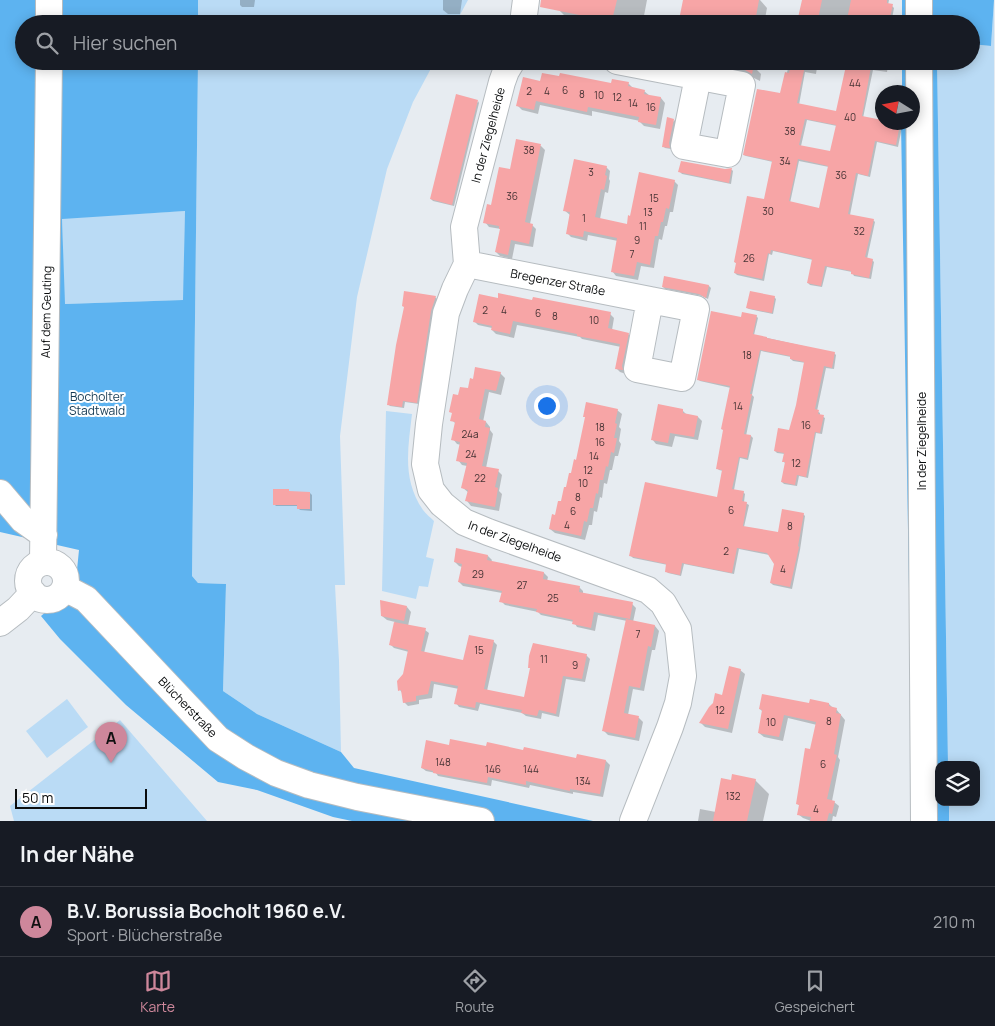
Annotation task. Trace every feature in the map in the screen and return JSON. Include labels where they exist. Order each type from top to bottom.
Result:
[{"type":"street","points":[[49,0],[49,15]]},
{"type":"street","points":[[524,15],[526,0]]},
{"type":"street","points":[[919,0],[919,15]]},
{"type":"street","name":"Auf dem Geuting","points":[[43,562],[49,70]]},
{"type":"street","name":"In der Ziegelheide","points":[[506,70],[464,227],[467,264],[454,289],[446,314],[428,424],[425,464],[431,490],[442,504],[464,522],[648,590],[667,609],[678,629],[683,676],[678,703],[670,727],[633,821]]},
{"type":"street","points":[[663,70],[698,77]]},
{"type":"street","name":"In der Ziegelheide","points":[[919,70],[924,821]]},
{"type":"street","name":"Bregenzer Straße","points":[[467,264],[650,300]]},
{"type":"street","points":[[0,493],[23,520],[44,535]]},
{"type":"street","points":[[43,562],[54,563],[59,566],[66,577],[65,588],[57,597],[51,600],[44,600],[32,593],[28,585],[28,576],[37,564],[43,562]]},
{"type":"street","name":"Blücherstraße","points":[[65,588],[86,599],[218,739],[246,757],[276,773],[309,785],[357,797],[481,821]]},
{"type":"street","points":[[0,623],[18,609],[32,593]]},
{"type":"shaded area","points":[[198,0],[468,0],[460,15],[198,15]]},
{"type":"shaded area","points":[[994,0],[995,821],[949,821],[949,806],[980,806],[980,761],[948,761],[937,70],[980,70],[980,45],[991,46]]},
{"type":"shaded area","points":[[198,70],[430,70],[413,102],[387,169],[357,297],[340,436],[345,585],[335,585],[341,752],[257,714],[223,691],[226,584],[198,583],[192,576]]},
{"type":"shaded area","points":[[185,211],[184,300],[64,304],[62,218]]},
{"type":"shaded area","points":[[386,411],[412,414],[408,452],[409,475],[416,498],[423,510],[434,521],[426,557],[434,559],[428,587],[419,586],[416,599],[382,591]]},
{"type":"shaded area","points":[[67,699],[88,727],[47,758],[26,731]]},
{"type":"shaded area","points":[[120,720],[207,821],[14,821],[10,806]]},
{"type":"green space","name":"Bocholter Stadtwald","points":[[0,0],[198,0],[198,15],[15,15],[15,70],[198,70],[192,576],[198,583],[226,584],[223,691],[257,714],[341,752],[354,768],[593,821],[352,821],[333,817],[257,790],[218,782],[126,705],[60,639],[41,616],[66,595],[77,570],[79,550],[0,532]],"holes":[[[185,211],[183,300],[65,304],[62,219]]]},
{"type":"green space","points":[[902,0],[994,0],[991,46],[980,45],[980,15],[902,15]]},
{"type":"green space","points":[[902,70],[937,70],[948,761],[935,761],[935,806],[949,806],[949,821],[913,821],[901,130],[920,130],[920,85],[902,85]]},
{"type":"building","points":[[541,0],[617,0],[613,15],[579,15],[540,7]]},
{"type":"building","points":[[683,0],[759,0],[756,15],[680,15]]},
{"type":"building","points":[[802,0],[822,0],[819,15],[799,15]]},
{"type":"building","points":[[851,0],[887,0],[887,3],[893,4],[891,15],[848,15]]},
{"type":"building","points":[[745,70],[753,70],[752,74]]},
{"type":"building","points":[[804,70],[797,103],[836,111],[845,70],[870,70],[862,116],[875,119],[875,130],[899,130],[896,145],[875,141],[868,176],[856,173],[848,214],[874,219],[865,257],[873,259],[869,278],[851,274],[851,271],[825,266],[821,286],[807,283],[812,259],[771,250],[770,254],[768,253],[762,279],[734,273],[736,263],[734,262],[747,196],[764,199],[772,161],[743,155],[757,89],[780,93],[785,72]],"holes":[[[805,119],[836,125],[830,151],[799,145]],[[798,159],[828,166],[819,208],[789,201]]]},
{"type":"building","points":[[542,73],[559,76],[560,73],[611,83],[612,79],[629,82],[628,86],[645,90],[644,94],[661,97],[656,125],[638,122],[639,117],[588,107],[587,112],[536,101],[534,110],[516,106],[523,77],[540,81]]},
{"type":"building","points":[[456,94],[478,100],[452,205],[430,199]]},
{"type":"building","points":[[667,117],[674,119],[669,143],[670,148],[662,147]]},
{"type":"building","points":[[516,139],[541,144],[525,222],[533,224],[529,244],[511,240],[508,255],[495,252],[499,226],[483,223],[487,204],[491,205],[499,167],[510,169]]},
{"type":"building","points":[[574,159],[607,166],[604,190],[601,189],[595,217],[627,224],[639,172],[675,180],[669,209],[666,208],[658,236],[655,236],[650,265],[637,262],[634,276],[611,272],[617,238],[584,231],[583,237],[566,234],[570,212],[563,211]]},
{"type":"building","points":[[681,161],[725,169],[732,168],[729,183],[678,172]]},
{"type":"building","points":[[664,276],[709,285],[706,298],[699,294],[662,287]]},
{"type":"building","points":[[404,291],[436,296],[431,311],[417,403],[403,401],[402,407],[387,405],[404,307],[402,306]]},
{"type":"building","points":[[750,291],[775,296],[772,313],[746,308]]},
{"type":"building","points":[[498,293],[532,300],[533,297],[611,312],[608,328],[629,333],[622,366],[623,370],[615,369],[620,344],[513,321],[510,334],[491,330],[492,326],[473,322],[479,294],[498,298]]},
{"type":"building","points":[[711,311],[741,317],[742,312],[757,315],[753,334],[835,352],[832,368],[824,366],[815,409],[819,410],[818,414],[824,415],[820,433],[815,432],[806,477],[797,475],[795,485],[781,482],[785,462],[782,462],[784,453],[774,451],[778,428],[789,430],[804,362],[790,359],[790,356],[760,350],[750,394],[752,394],[744,434],[751,435],[747,458],[739,457],[732,489],[744,491],[742,501],[747,502],[743,526],[778,532],[782,509],[804,513],[790,587],[770,583],[774,564],[767,553],[737,548],[732,573],[682,563],[680,575],[665,572],[666,564],[629,556],[645,482],[717,497],[722,470],[716,469],[723,430],[721,429],[730,386],[697,380]]},
{"type":"building","points":[[475,367],[501,372],[496,391],[485,389],[479,419],[486,421],[485,427],[490,428],[482,466],[499,469],[495,487],[498,488],[495,507],[465,501],[468,490],[461,488],[467,463],[456,461],[460,442],[451,440],[455,422],[450,421],[452,413],[449,412],[453,394],[458,395],[460,387],[468,388],[470,378],[473,379]]},
{"type":"building","points":[[586,402],[618,409],[614,438],[617,438],[614,453],[611,452],[603,480],[600,480],[593,508],[590,508],[587,522],[584,521],[581,536],[549,529],[552,514],[555,515],[558,501],[561,501],[569,473],[571,473],[574,459],[576,460],[585,417],[583,417]]},
{"type":"building","points":[[658,404],[683,409],[683,413],[698,416],[694,437],[670,433],[668,443],[651,440]]},
{"type":"building","points":[[273,489],[310,492],[310,509],[297,509],[297,505],[273,505]]},
{"type":"building","points":[[456,548],[488,555],[487,560],[544,572],[543,579],[580,586],[579,592],[633,602],[630,619],[594,612],[591,628],[572,624],[573,620],[536,612],[537,609],[499,602],[502,591],[458,582],[462,564],[454,562]]},
{"type":"building","points":[[380,600],[407,606],[404,621],[381,616]]},
{"type":"building","points":[[626,619],[655,625],[651,647],[648,646],[640,688],[629,686],[624,713],[639,716],[635,738],[602,731]]},
{"type":"building","points":[[394,622],[426,628],[421,651],[463,660],[469,635],[494,640],[484,689],[524,697],[530,668],[528,668],[529,656],[533,643],[587,654],[582,679],[563,676],[556,714],[539,710],[537,716],[521,713],[522,710],[476,702],[475,708],[454,704],[458,686],[431,681],[428,694],[416,696],[416,701],[403,703],[401,690],[398,691],[397,681],[403,674],[408,650],[389,645]]},
{"type":"building","points":[[729,666],[741,669],[728,729],[699,723],[713,703],[715,693],[722,695]]},
{"type":"building","points":[[762,694],[809,703],[810,699],[829,703],[829,706],[837,708],[836,713],[841,714],[834,754],[837,755],[827,799],[835,801],[832,814],[829,813],[827,821],[810,821],[811,817],[797,815],[799,805],[796,804],[805,748],[810,749],[816,722],[784,715],[779,737],[758,733],[762,710],[759,709]]},
{"type":"building","points":[[450,739],[486,746],[487,742],[523,750],[524,747],[576,758],[577,754],[606,760],[600,794],[570,789],[570,791],[526,781],[526,785],[488,777],[487,783],[433,773],[433,771],[421,768],[426,740],[449,745]]},
{"type":"building","points":[[732,774],[756,779],[747,821],[713,821],[721,778],[731,780]]},
{"type":"place","name":"B.V. Borussia Bocholt 1960 e.V.","points":[[111,763]]}]
